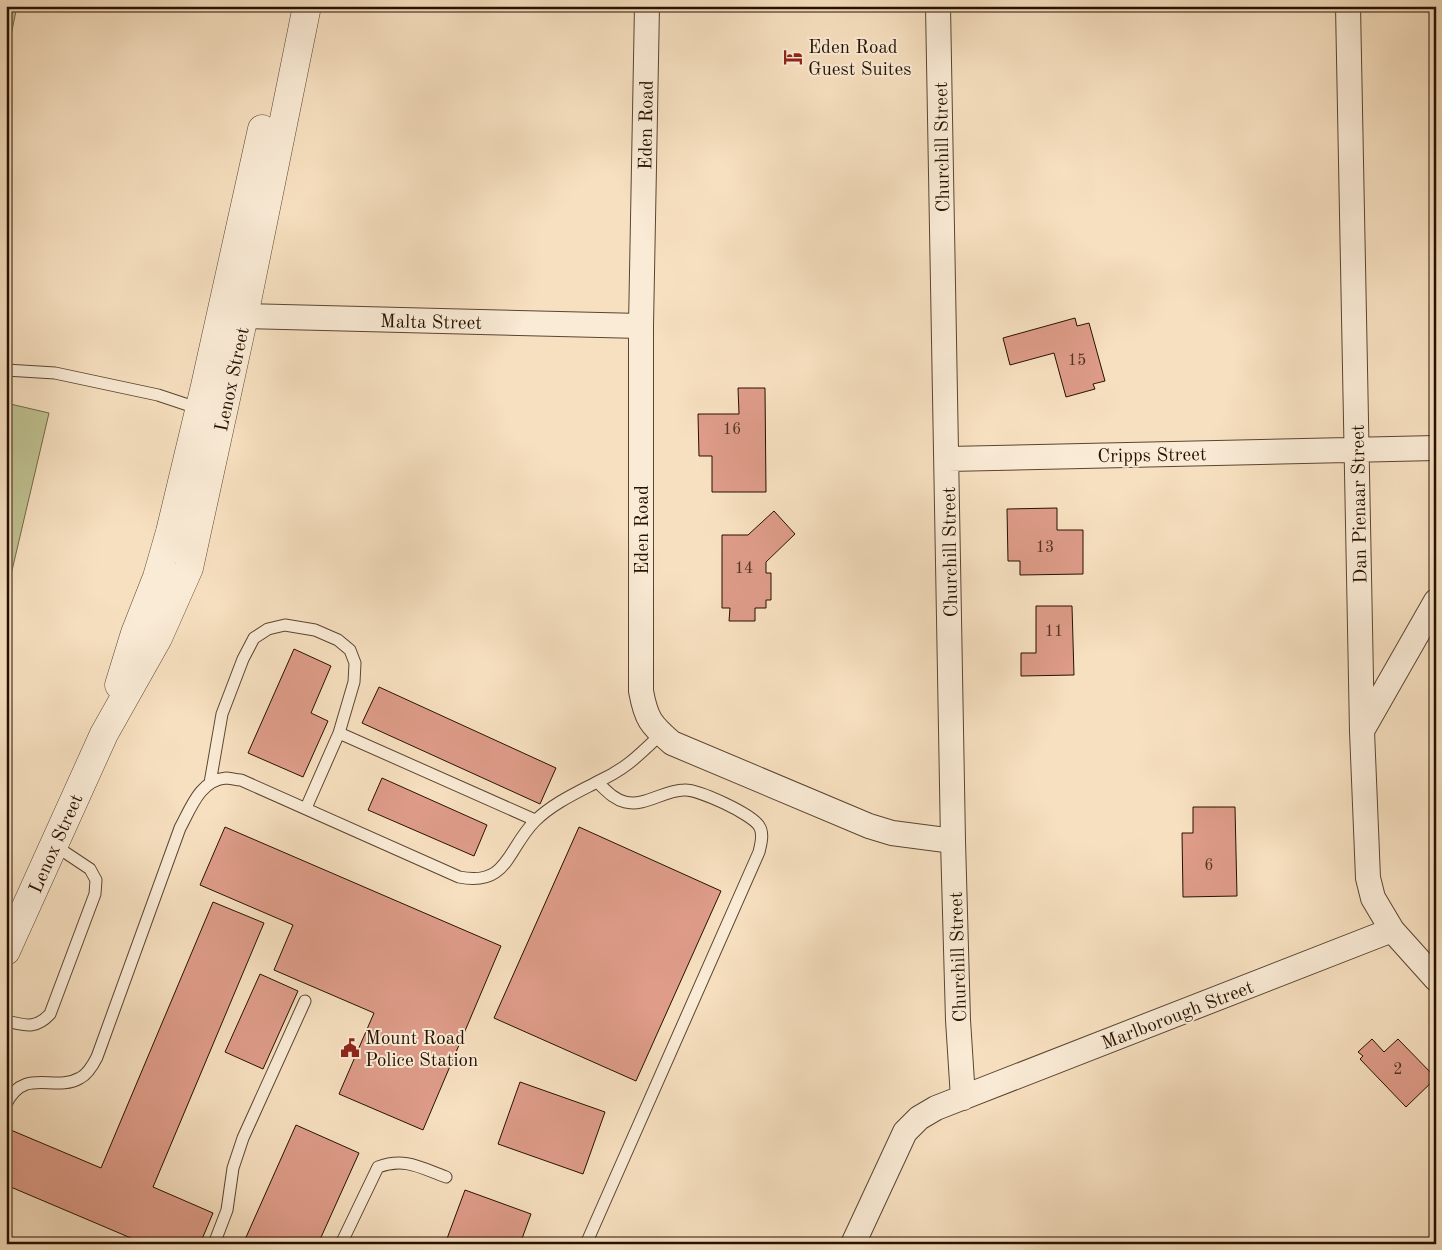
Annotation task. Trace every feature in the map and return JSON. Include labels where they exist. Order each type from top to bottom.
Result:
[{"type":"street","name":"Lenox Street","points":[[233,315],[280,48],[291,6]]},
{"type":"street","name":"Lenox Street","points":[[6,951],[104,734],[158,638],[184,583],[189,568],[211,413],[233,315],[276,151],[307,6]]},
{"type":"street","name":"Eden Road","points":[[647,6],[641,326],[641,691],[650,723],[672,743],[869,826],[892,833],[953,841]]},
{"type":"street","name":"Churchill Street","points":[[938,6],[948,459],[953,841],[958,1020],[963,1098]]},
{"type":"street","name":"Dan Pienaar Street","points":[[1348,6],[1362,731],[1368,878],[1373,898],[1392,930],[1436,978]]},
{"type":"street","name":"Malta Street","points":[[233,315],[641,326]]},
{"type":"street","name":"Cripps Street","points":[[948,459],[1436,448]]},
{"type":"street","points":[[1362,731],[1436,600]]},
{"type":"street","name":"Marlborough Street","points":[[854,1244],[905,1132],[919,1118],[936,1108],[1392,930]]},
{"type":"lane","points":[[6,370],[55,373],[158,395],[211,413]]},
{"type":"lane","points":[[210,783],[222,714],[243,659],[254,638],[268,629],[285,626],[315,630],[338,640],[350,650],[355,663],[354,682],[339,733],[306,808]]},
{"type":"lane","points":[[339,733],[535,820]]},
{"type":"lane","points":[[6,1104],[10,1096],[28,1084],[40,1082],[68,1083],[80,1078],[91,1069],[180,828],[199,792],[210,783],[225,778],[241,780],[459,877],[474,880],[488,878],[499,871],[518,841],[535,820],[564,800],[617,773],[633,761],[661,734]]},
{"type":"lane","points":[[586,1244],[760,852],[762,839],[761,827],[751,817],[700,793],[686,789],[670,791],[638,802],[626,802],[614,799],[597,782]]},
{"type":"lane","points":[[6,1020],[32,1026],[43,1022],[50,1014],[96,894],[96,880],[90,869],[54,845]]},
{"type":"lane","points":[[214,1244],[226,1210],[232,1168],[243,1138],[305,1001]]},
{"type":"lane","points":[[341,1244],[378,1167],[391,1162],[410,1164],[446,1177]]},
{"type":"green space","points":[[6,6],[17,6],[6,60]]},
{"type":"green space","points":[[6,403],[49,413],[6,596]]},
{"type":"building","points":[[1075,318],[1077,326],[1089,323],[1105,381],[1093,384],[1095,389],[1066,397],[1054,353],[1010,365],[1003,338]]},
{"type":"building","points":[[738,388],[765,388],[766,492],[712,492],[712,456],[699,456],[698,414],[739,414]]},
{"type":"building","points":[[1057,508],[1057,530],[1083,530],[1083,574],[1020,575],[1020,561],[1008,561],[1007,509]]},
{"type":"building","points":[[774,511],[795,534],[766,562],[766,573],[771,573],[771,600],[766,600],[766,608],[755,608],[755,621],[729,621],[730,608],[722,608],[722,535],[748,535]]},
{"type":"building","points":[[1036,606],[1072,606],[1074,675],[1021,676],[1021,653],[1036,653]]},
{"type":"building","points":[[294,649],[331,666],[311,713],[328,721],[303,777],[248,753]]},
{"type":"building","points":[[379,687],[556,768],[540,804],[362,723]]},
{"type":"building","points":[[382,778],[487,825],[474,856],[368,810]]},
{"type":"building","points":[[1193,807],[1235,807],[1237,896],[1183,897],[1182,833],[1193,833]]},
{"type":"building","points":[[225,827],[501,946],[423,1130],[339,1094],[374,1013],[274,970],[293,925],[200,885]]},
{"type":"building","points":[[579,827],[721,891],[636,1081],[494,1018]]},
{"type":"building","points":[[213,902],[264,923],[153,1187],[213,1213],[200,1244],[145,1244],[6,1185],[6,1128],[101,1168]]},
{"type":"building","points":[[260,974],[298,991],[263,1069],[225,1052]]},
{"type":"building","points":[[1372,1039],[1384,1052],[1398,1039],[1436,1078],[1406,1107],[1360,1059],[1363,1056],[1358,1052]]},
{"type":"building","points":[[520,1082],[605,1112],[583,1174],[498,1144]]},
{"type":"building","points":[[296,1125],[359,1153],[318,1244],[243,1244]]},
{"type":"building","points":[[465,1190],[531,1214],[520,1244],[445,1244]]},
{"type":"place","name":"Eden Road Guest Suites","points":[[793,57]]},
{"type":"place","name":"Mount Road Police Station","points":[[350,1048]]}]
